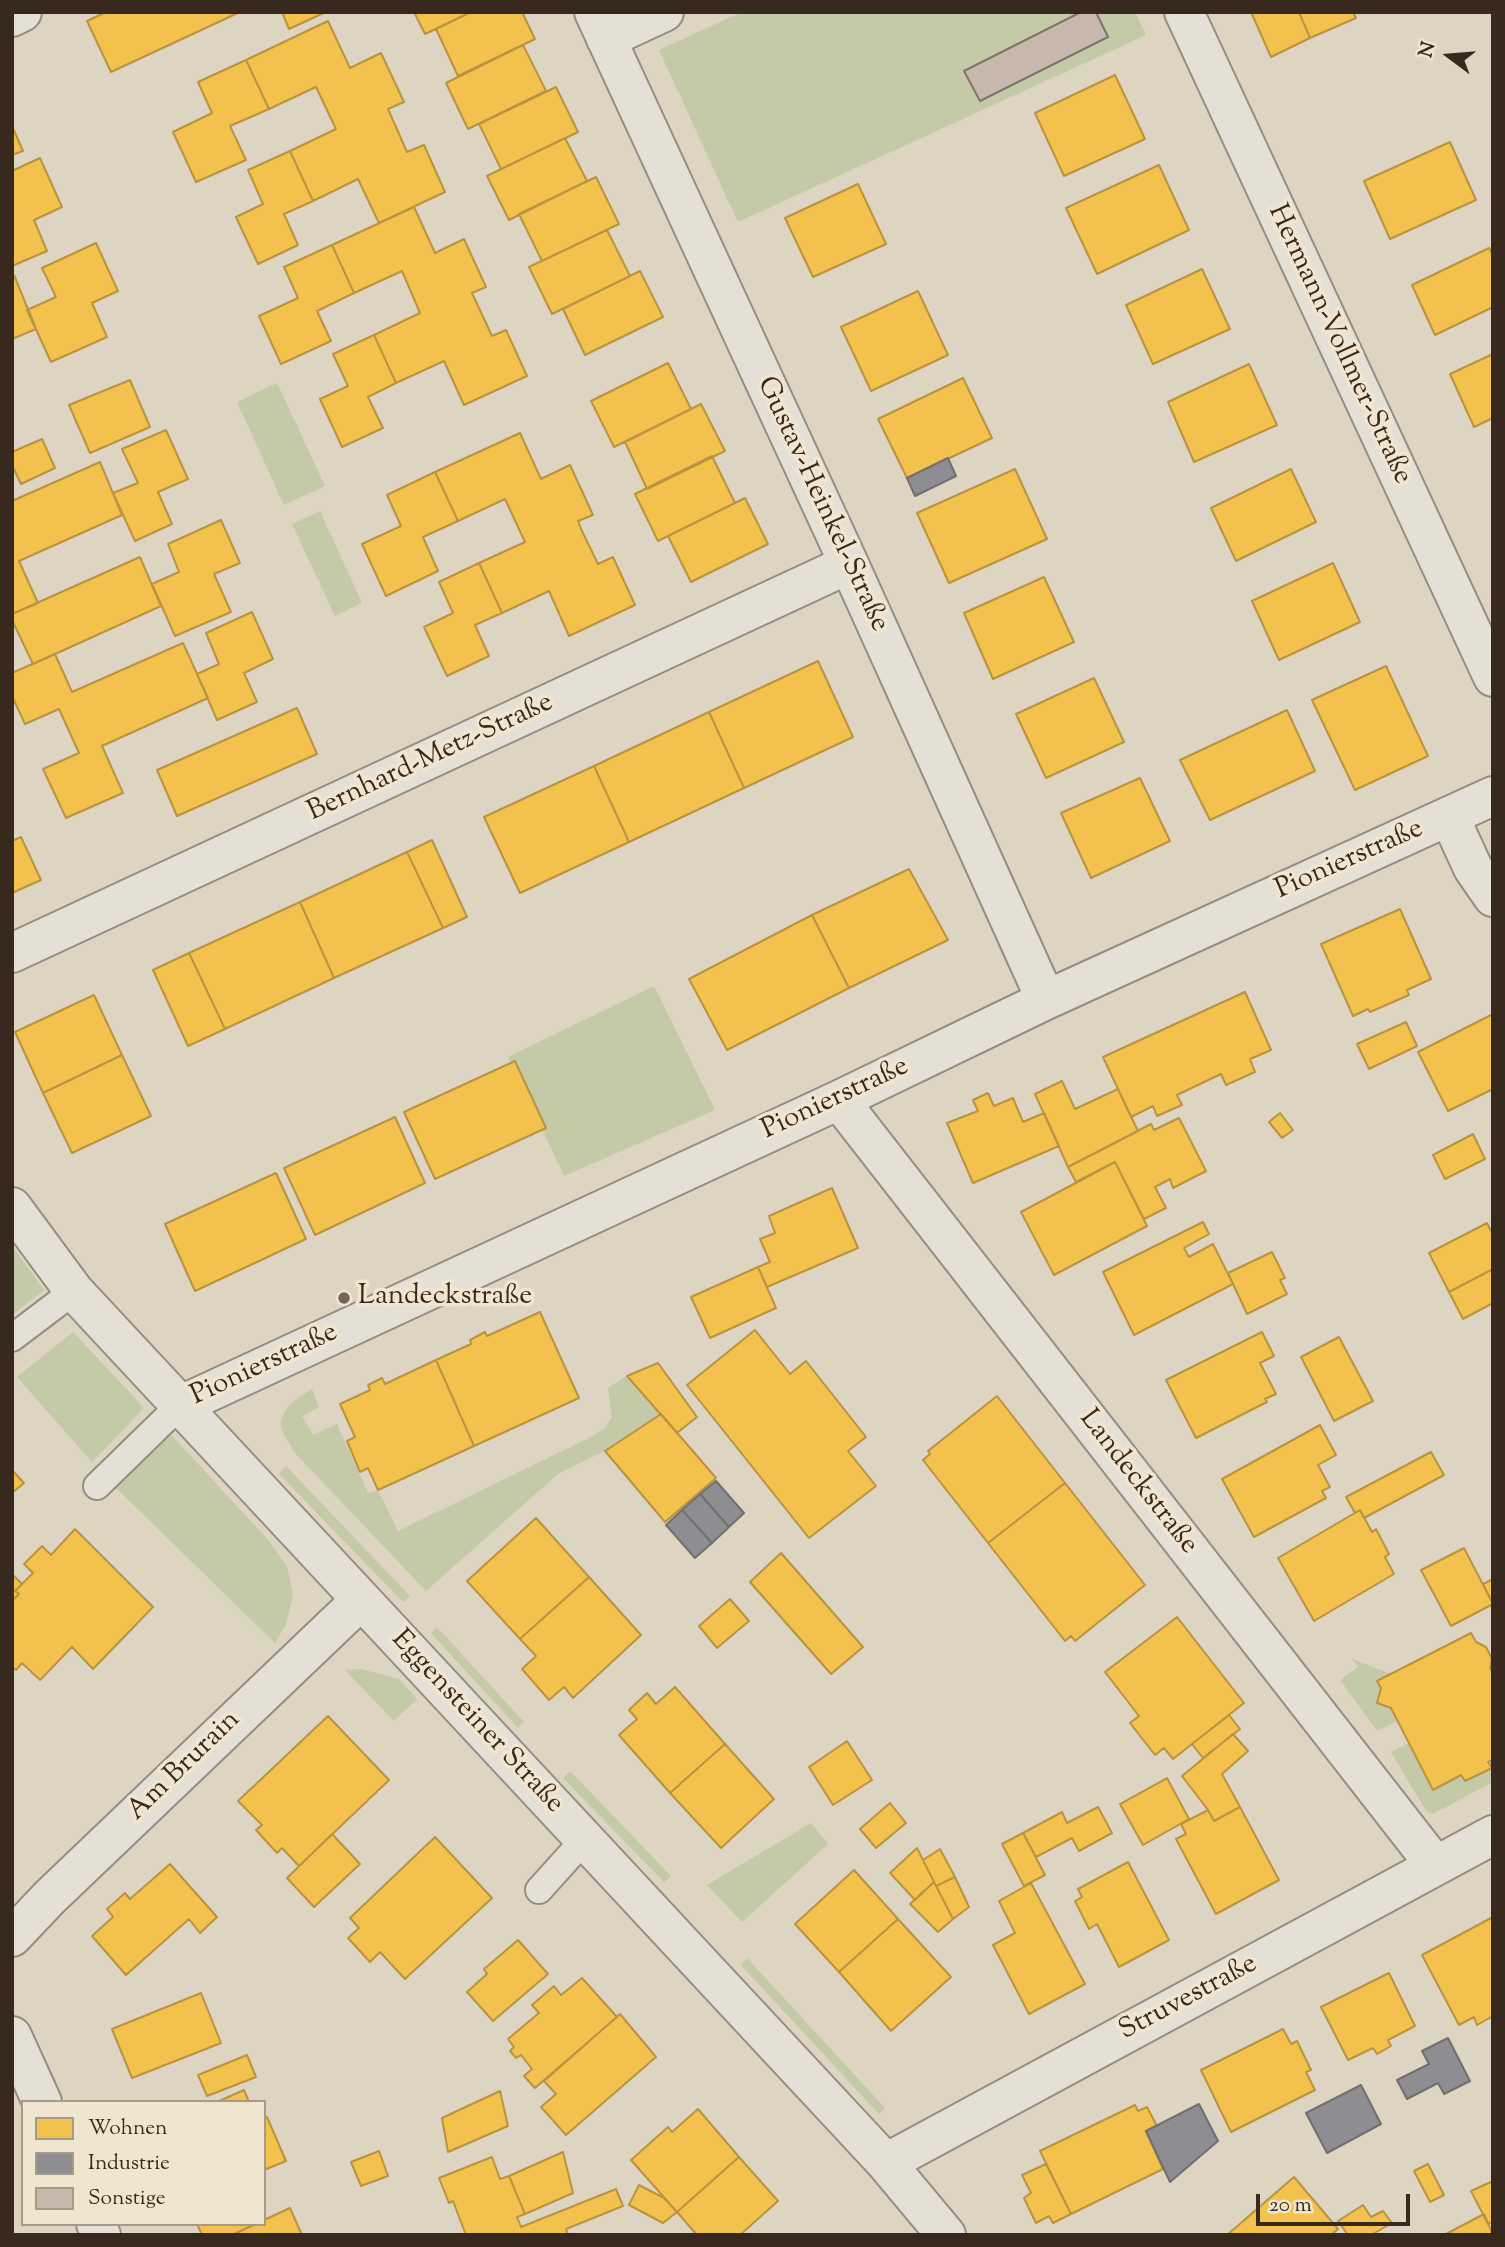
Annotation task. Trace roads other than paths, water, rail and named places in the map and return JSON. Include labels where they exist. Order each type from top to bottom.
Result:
[{"type":"street","points":[[12,16],[22,12]]},
{"type":"street","points":[[600,26],[664,12]]},
{"type":"street","name":"Hermann-Vollmer-Straße","points":[[1184,12],[1493,677]]},
{"type":"street","name":"Gustav-Heinkel-Straße","points":[[600,26],[849,564],[1046,1000]]},
{"type":"street","name":"Bernhard-Metz-Straße","points":[[12,953],[849,564]]},
{"type":"street","name":"Pionierstraße","points":[[179,1406],[839,1100],[1046,1000],[1493,796]]},
{"type":"street","points":[[1449,816],[1473,868],[1493,897]]},
{"type":"street","name":"Landeckstraße","points":[[839,1100],[1435,1865]]},
{"type":"street","name":"Eggensteiner Straße","points":[[12,1206],[74,1291],[886,2163],[946,2235]]},
{"type":"street","name":"Am Brurain","points":[[12,1937],[190,1762],[361,1600]]},
{"type":"street","name":"Struvestraße","points":[[886,2163],[1493,1835]]},
{"type":"street","points":[[12,2036],[40,2100]]},
{"type":"lane","points":[[12,1338],[74,1291]]},
{"type":"lane","points":[[97,1486],[179,1406]]},
{"type":"lane","points":[[539,1890],[584,1840]]},
{"type":"place","name":"Landeckstraße","points":[[344,1298]]}]
